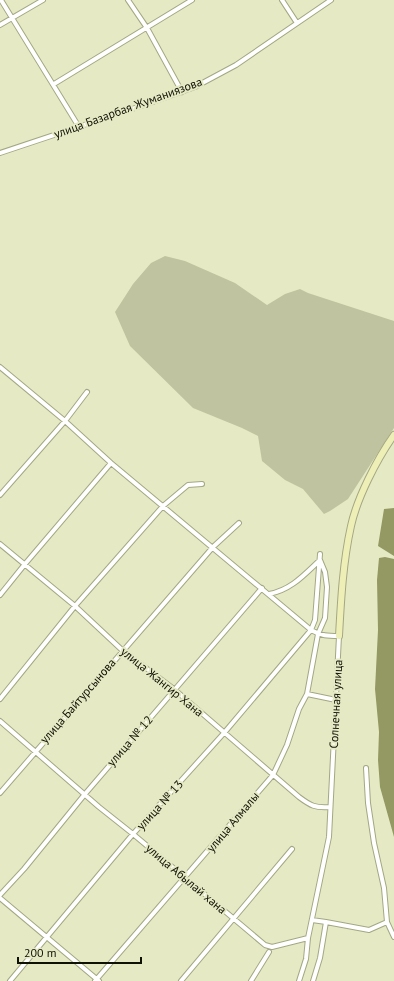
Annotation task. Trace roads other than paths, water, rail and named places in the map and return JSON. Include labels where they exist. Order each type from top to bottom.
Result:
[{"type":"street","points":[[1,0],[54,84],[79,127]]},
{"type":"street","points":[[0,25],[43,0]]},
{"type":"street","points":[[128,0],[147,28],[182,92]]},
{"type":"street","points":[[54,84],[192,0]]},
{"type":"street","points":[[282,0],[297,23]]},
{"type":"street","name":"улица Базарбая Жуманиязова","points":[[0,153],[195,87],[236,65],[332,0]]},
{"type":"street","points":[[0,367],[65,421],[111,463],[311,630],[326,636],[339,636]]},
{"type":"street","points":[[0,495],[65,421],[87,392]]},
{"type":"street","name":"Солнечная улица","points":[[300,981],[306,959],[308,938],[328,837],[343,570],[351,525],[370,476],[394,435]]},
{"type":"street","points":[[0,595],[111,463]]},
{"type":"street","points":[[0,699],[76,606],[162,506],[188,485],[202,484]]},
{"type":"street","name":"улица Байтурсынова","points":[[0,793],[122,650],[213,547],[239,523]]},
{"type":"street","name":"улица Жангир Хана","points":[[0,544],[76,606],[122,650],[174,690],[272,774],[311,805],[318,807],[330,807]]},
{"type":"street","points":[[311,630],[315,620],[320,554]]},
{"type":"street","points":[[269,594],[280,592],[290,586],[320,560]]},
{"type":"street","name":"улица Алмалы","points":[[97,980],[272,774],[288,745],[299,709],[307,694],[318,634],[325,618],[327,587],[325,572],[320,560]]},
{"type":"street","name":"улица № 12","points":[[0,895],[24,869],[85,794],[262,588]]},
{"type":"street","name":"улица № 13","points":[[10,981],[133,834],[224,733],[311,630]]},
{"type":"street","points":[[307,694],[336,700]]},
{"type":"street","name":"улица Абылай хана","points":[[0,721],[99,807],[265,944],[272,947],[308,938]]},
{"type":"street","points":[[366,768],[368,803],[374,843],[384,888],[387,922],[394,937]]},
{"type":"street","points":[[181,981],[292,849]]},
{"type":"street","points":[[0,898],[97,980]]},
{"type":"street","points":[[312,920],[369,930],[387,922]]},
{"type":"street","points":[[313,981],[320,958],[326,922]]},
{"type":"street","points":[[250,981],[269,952]]}]
